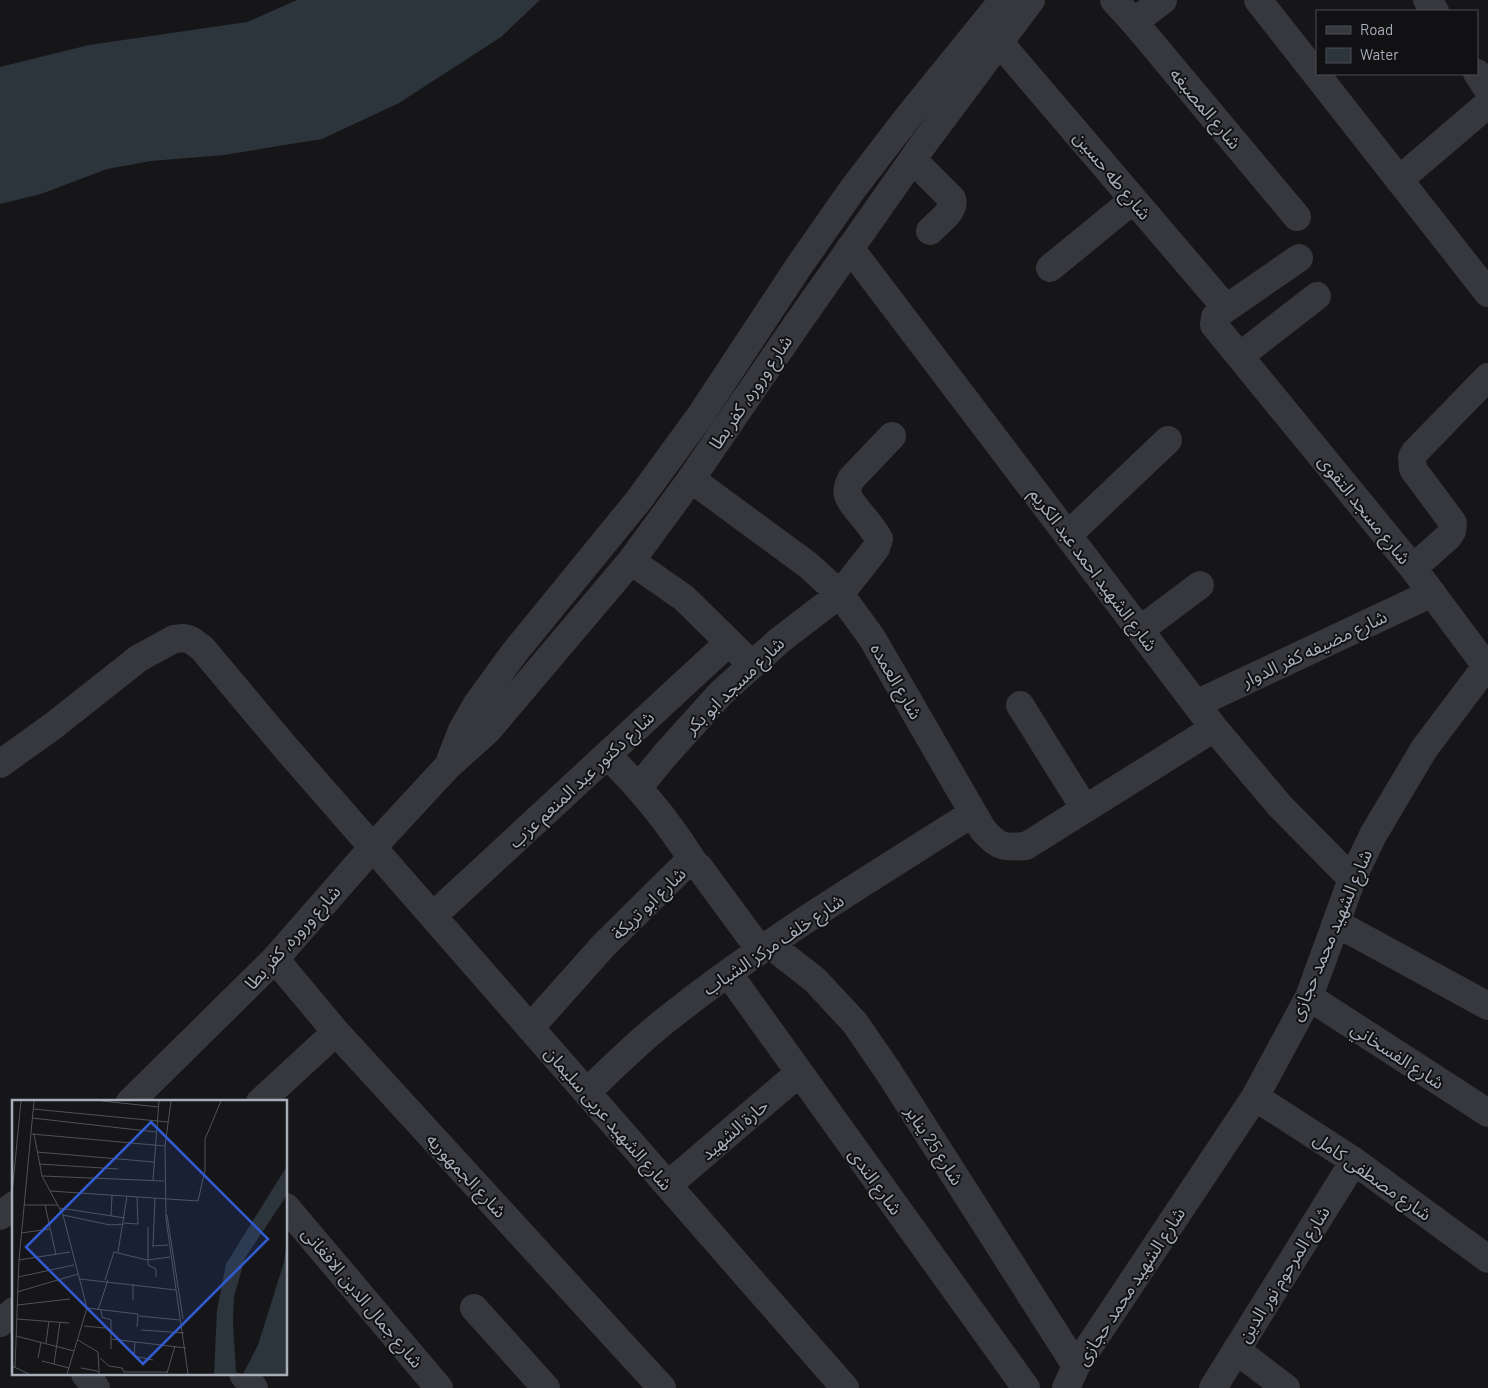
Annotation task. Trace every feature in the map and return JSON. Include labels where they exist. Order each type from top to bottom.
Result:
[{"type":"street","name":"شارع وروره, كفر بطا","points":[[448,766],[462,730],[477,704],[514,654],[638,501],[700,416],[799,266],[852,190],[908,117],[1004,0]]},
{"type":"street","name":"شارع وروره, كفر بطا","points":[[132,1100],[275,959],[373,847],[448,766],[488,730],[631,561],[691,479],[850,248],[1031,0]]},
{"type":"street","name":"شارع المصبغه","points":[[1114,0],[1297,217]]},
{"type":"street","points":[[1134,22],[1163,0]]},
{"type":"street","points":[[1258,0],[1316,74]]},
{"type":"street","name":"شارع طه حسين","points":[[999,42],[1226,308]]},
{"type":"street","points":[[1317,75],[1488,293]]},
{"type":"street","points":[[1478,75],[1488,90]]},
{"type":"street","points":[[1399,180],[1488,104]]},
{"type":"street","points":[[913,160],[953,202],[951,210],[930,231]]},
{"type":"street","points":[[1050,268],[1133,200]]},
{"type":"street","name":"شارع الشهيد احمد عبد الكريم","points":[[850,248],[1214,728],[1280,806],[1352,879]]},
{"type":"street","name":"شارع مسجد التقوى","points":[[1299,258],[1226,308],[1215,317],[1214,326],[1413,568],[1487,665]]},
{"type":"street","points":[[1240,356],[1317,296]]},
{"type":"street","points":[[1413,568],[1448,537],[1452,531],[1453,523],[1413,469],[1412,457],[1414,452],[1488,377]]},
{"type":"street","name":"شارع مسجد ابو بكر","points":[[639,787],[692,723],[751,665],[840,594],[876,548],[879,538],[875,530],[848,496],[847,487],[851,479],[892,436]]},
{"type":"street","points":[[1068,535],[1168,440]]},
{"type":"street","name":"شارع العمده","points":[[691,479],[808,565],[840,594],[872,638],[982,830],[994,842],[1008,848],[1026,846],[1214,728]]},
{"type":"street","points":[[631,561],[684,598],[751,665]]},
{"type":"street","points":[[1140,630],[1200,585]]},
{"type":"street","name":"شارع مضيفه كفر الدوار","points":[[1196,704],[1432,593]]},
{"type":"street","name":"شارع الشهيد عربى سليمان","points":[[0,764],[53,726],[139,658],[174,640],[184,638],[191,640],[202,648],[285,747],[845,1388]]},
{"type":"street","name":"شارع دكتور عبد المنعم عزب","points":[[433,916],[729,642]]},
{"type":"street","name":"شارع الشهيد محمد حجازى","points":[[1071,1377],[1255,1097],[1309,997],[1352,879],[1373,835],[1424,749],[1487,665]]},
{"type":"street","points":[[1020,704],[1085,809]]},
{"type":"street","points":[[607,755],[639,787],[678,837],[695,864]]},
{"type":"street","name":"شارع خلف مركز الشباب","points":[[587,1092],[627,1053],[670,1016],[728,973],[765,947],[973,813]]},
{"type":"street","name":"شارع ابو تريكة","points":[[530,1028],[604,945],[686,864],[695,864],[699,867],[765,947]]},
{"type":"street","points":[[1336,923],[1488,1006]]},
{"type":"street","name":"شارع 25 يناير","points":[[765,947],[815,980],[855,1023],[888,1071],[1071,1377]]},
{"type":"street","name":"شارع الجمهوريه","points":[[275,959],[336,1032],[662,1388]]},
{"type":"street","name":"شارع الندى","points":[[728,973],[1026,1388]]},
{"type":"street","name":"شارع الفسخاني","points":[[1309,997],[1488,1112]]},
{"type":"street","points":[[262,1100],[336,1032]]},
{"type":"street","name":"حارة الشهيد","points":[[668,1185],[799,1073]]},
{"type":"street","name":"شارع مصطفى كامل","points":[[1255,1097],[1354,1161],[1488,1259]]},
{"type":"street","name":"شارع المرحوم نور الدين","points":[[1213,1388],[1354,1161]]},
{"type":"street","points":[[0,1216],[12,1207]]},
{"type":"street","name":"شارع جمال الدين الافغانى","points":[[288,1209],[439,1388]]},
{"type":"street","points":[[474,1308],[546,1388]]},
{"type":"street","points":[[0,1323],[12,1313]]},
{"type":"street","points":[[1236,1350],[1286,1388]]},
{"type":"street","points":[[87,1376],[96,1388]]},
{"type":"street","points":[[245,1376],[254,1388]]},
{"type":"water","points":[[297,0],[540,0],[501,37],[399,103],[322,139],[224,155],[151,161],[107,169],[41,194],[0,204],[0,67],[89,45],[247,22]]}]
